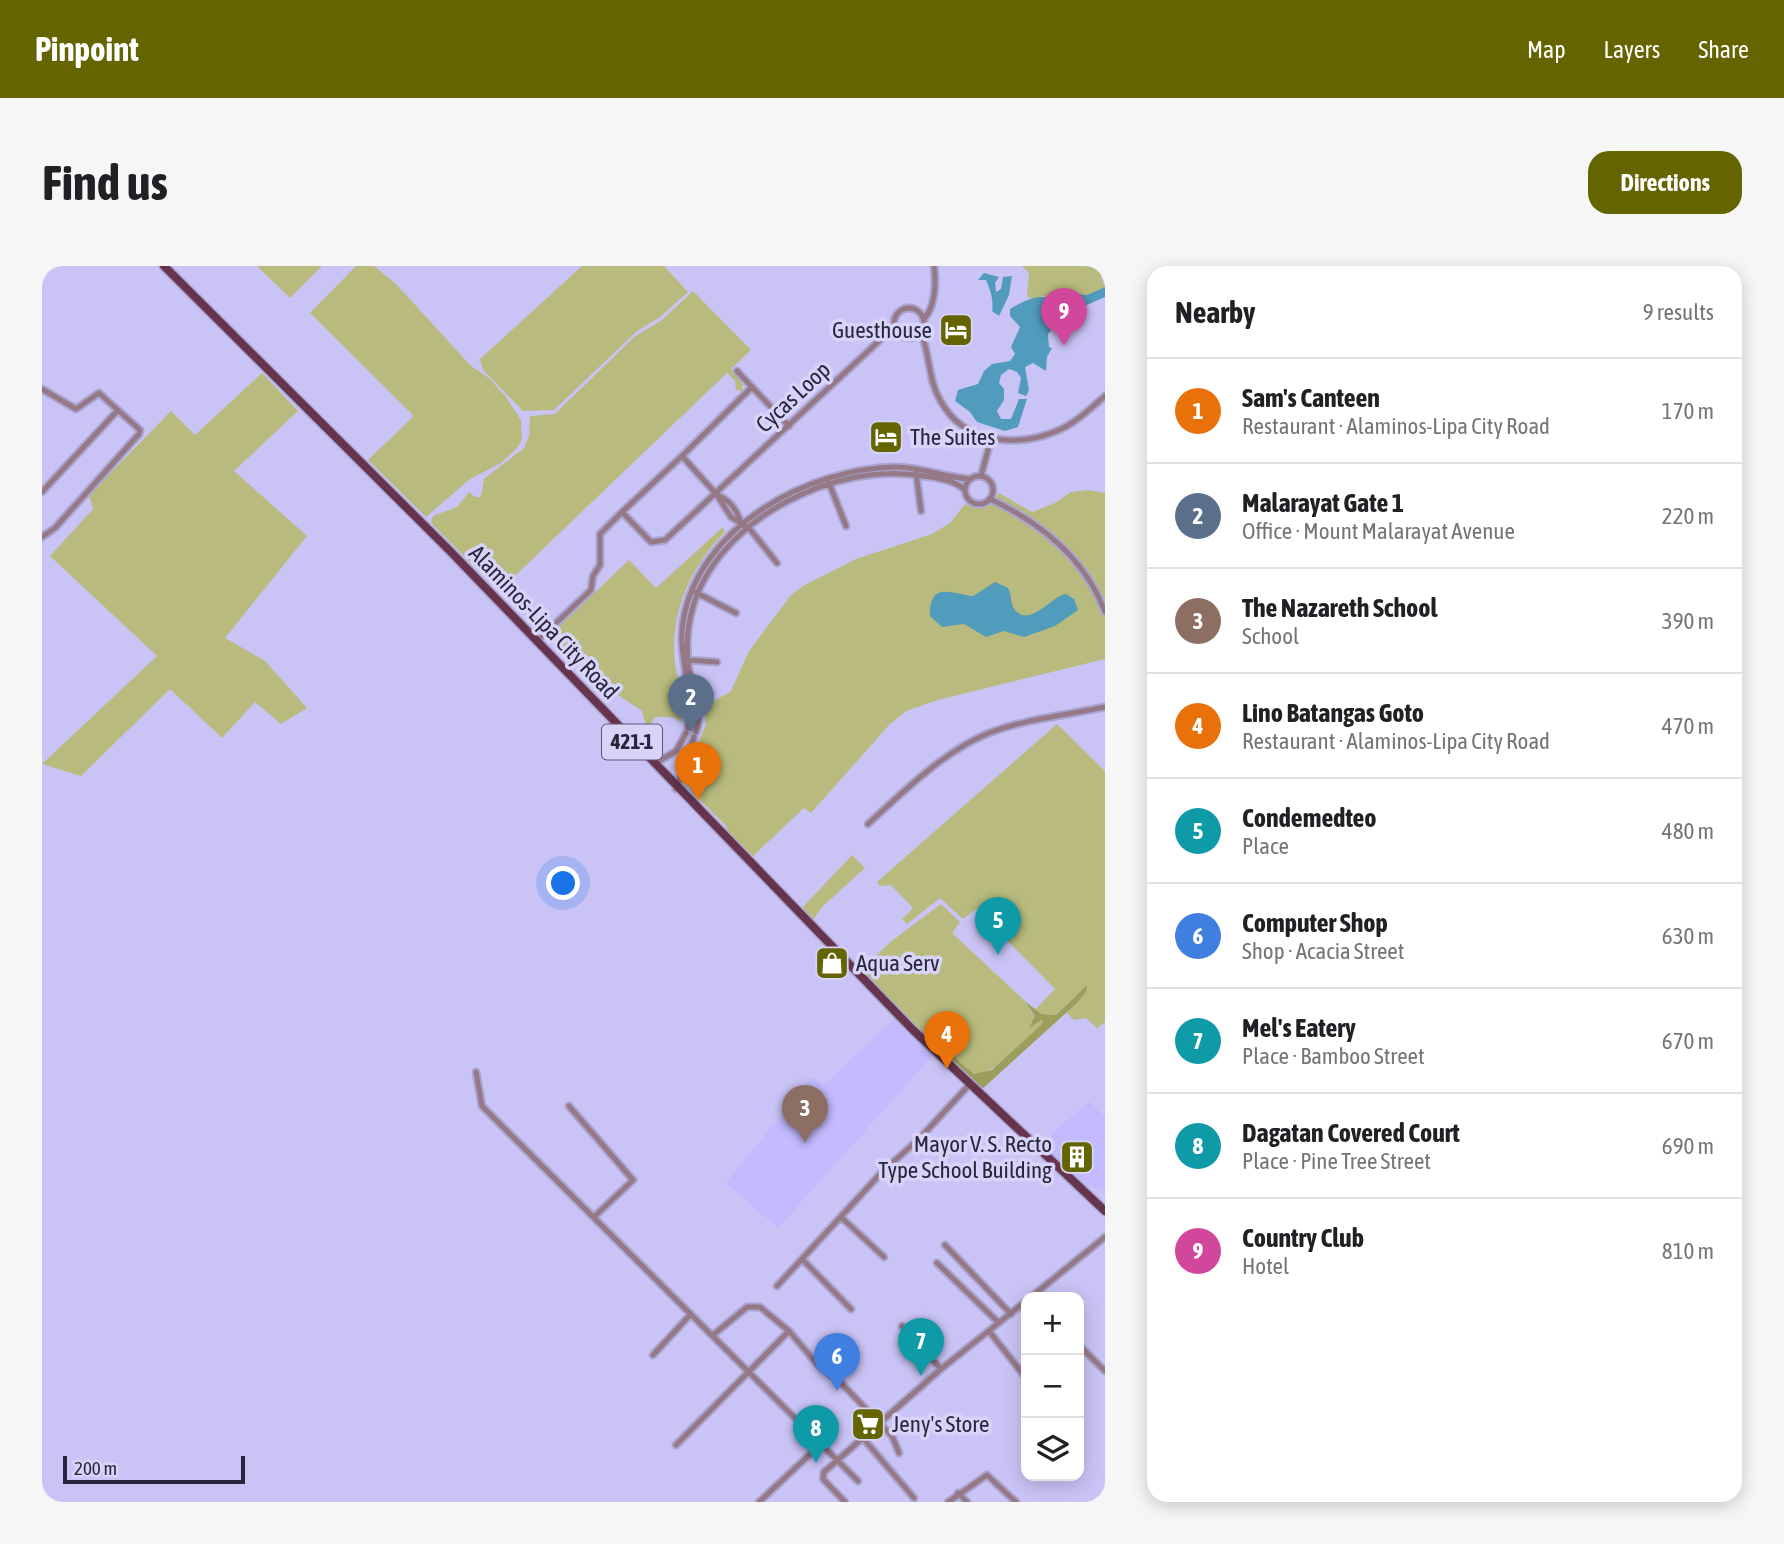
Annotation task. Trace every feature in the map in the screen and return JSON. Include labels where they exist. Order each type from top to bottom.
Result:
[{"type":"main road","name":"Alaminos-Lipa City Road","points":[[164,266],[449,550],[677,789],[970,1084],[1105,1211]]},
{"type":"street","points":[[934,266],[934,292],[930,312],[924,319],[921,333],[929,372],[945,409],[964,428],[990,439],[1028,438],[1060,429],[1105,396]]},
{"type":"street","name":"Cycas Loop","points":[[622,512],[648,539],[659,543],[717,494],[894,327],[895,315],[906,308],[915,309],[924,319]]},
{"type":"street","points":[[894,327],[903,338],[913,338],[921,333]]},
{"type":"street","points":[[737,371],[789,426]]},
{"type":"street","points":[[536,642],[589,593],[593,576],[600,565],[598,538],[752,387]]},
{"type":"street","points":[[42,389],[76,409],[97,392],[136,425],[139,434],[51,533],[42,537]]},
{"type":"street","points":[[42,492],[118,410]]},
{"type":"street","points":[[981,476],[990,439]]},
{"type":"street","points":[[682,456],[717,494],[726,499],[744,525],[778,563]]},
{"type":"street","points":[[653,764],[672,755],[687,731],[689,706],[685,660],[695,591],[744,525],[828,481],[915,471],[969,480],[981,476]]},
{"type":"street","points":[[915,471],[955,483],[964,489],[967,498],[974,503],[983,504],[990,499],[992,485],[981,476]]},
{"type":"street","points":[[915,471],[921,511]]},
{"type":"street","points":[[964,489],[969,480]]},
{"type":"street","points":[[828,481],[846,526]]},
{"type":"street","points":[[990,499],[1038,525],[1069,553],[1088,579],[1105,612]]},
{"type":"street","points":[[695,591],[736,613]]},
{"type":"street","points":[[685,660],[717,662]]},
{"type":"street","points":[[677,789],[695,734],[698,709],[685,660]]},
{"type":"street","points":[[868,824],[954,752],[977,739],[1002,729],[1105,707]]},
{"type":"street","points":[[682,740],[691,744]]},
{"type":"street","points":[[476,1072],[482,1106],[858,1481]]},
{"type":"street","points":[[777,1286],[970,1084]]},
{"type":"street","points":[[569,1106],[633,1180],[594,1217]]},
{"type":"street","points":[[841,1217],[884,1257]]},
{"type":"street","points":[[1037,1292],[1105,1237]]},
{"type":"street","points":[[945,1245],[1011,1314]]},
{"type":"street","points":[[802,1259],[850,1309]]},
{"type":"street","points":[[937,1263],[999,1323]]},
{"type":"street","points":[[713,1335],[754,1304],[789,1331],[817,1364],[843,1385],[892,1436],[899,1453]]},
{"type":"street","points":[[845,1502],[822,1476],[837,1459],[940,1369],[1021,1305]]},
{"type":"street","points":[[653,1355],[691,1314]]},
{"type":"street","points":[[902,1326],[940,1369]]},
{"type":"street","points":[[676,1445],[789,1331]]},
{"type":"street","points":[[989,1331],[1021,1372]]},
{"type":"street","points":[[1084,1350],[1105,1371]]},
{"type":"street","points":[[862,1437],[914,1498]]},
{"type":"street","points":[[759,1502],[822,1443]]},
{"type":"street","points":[[948,1502],[981,1477],[991,1475],[1016,1502]]},
{"type":"street","points":[[958,1493],[967,1502]]},
{"type":"shaded area","points":[[896,1017],[935,1053],[778,1228],[726,1183],[813,1076],[824,1085]]},
{"type":"shaded area","points":[[1089,1101],[1105,1117],[1105,1185],[1099,1191],[1091,1184],[1087,1188],[1040,1145]]},
{"type":"green space","points":[[257,266],[322,266],[290,298]]},
{"type":"green space","points":[[356,266],[374,266],[396,284],[471,366],[489,378],[521,420],[522,440],[517,448],[501,463],[470,479],[426,517],[368,460],[414,416],[310,313]]},
{"type":"green space","points":[[582,266],[664,266],[688,292],[660,317],[636,332],[554,410],[523,411],[483,370],[480,359]]},
{"type":"green space","points":[[1022,266],[1105,266],[1101,277],[1105,287],[1087,295],[1069,293],[1058,301],[1043,296],[1034,300],[1027,296],[1029,273]]},
{"type":"green space","points":[[693,291],[751,350],[731,369],[743,384],[742,391],[736,390],[735,381],[727,373],[499,591],[431,523],[433,516],[457,507],[469,492],[475,497],[481,497],[484,479],[524,448],[529,436],[530,416],[555,414],[634,337],[662,320]]},
{"type":"green space","points":[[262,373],[298,411],[234,471],[307,536],[225,638],[265,661],[307,708],[281,724],[255,702],[222,738],[170,689],[81,776],[42,764],[157,656],[50,556],[93,509],[89,495],[171,411],[195,435]]},
{"type":"green space","points":[[1087,490],[1105,493],[1105,659],[938,700],[906,711],[889,725],[811,813],[804,808],[753,856],[728,833],[727,827],[692,792],[689,766],[706,724],[703,702],[714,701],[731,691],[749,651],[791,595],[856,559],[932,534],[950,523],[965,504],[985,506],[993,502],[999,493],[1032,512],[1055,503],[1071,492]]},
{"type":"green space","points":[[723,527],[725,532],[692,576],[679,609],[674,644],[682,700],[681,722],[673,717],[655,717],[650,726],[646,726],[642,711],[597,681],[549,636],[629,560],[656,588]]},
{"type":"green space","points":[[1057,724],[1105,771],[1105,1022],[1097,1028],[1086,1018],[1074,1020],[1066,1012],[1086,992],[1075,996],[1056,1015],[1041,1014],[1035,1010],[1055,989],[976,909],[963,919],[940,898],[907,924],[902,919],[913,908],[891,885],[880,886],[877,882]]},
{"type":"green space","points":[[852,855],[865,868],[822,907],[813,920],[802,908]]},
{"type":"green space","points":[[941,904],[960,922],[952,933],[1025,1001],[1035,1017],[1043,1019],[1041,1025],[1018,1049],[986,1072],[969,1072],[940,1045],[937,1048],[862,970],[889,943]]},
{"type":"green space","points":[[1087,985],[1086,992],[1077,1003],[981,1090],[937,1048],[939,1045],[974,1074],[992,1070],[1041,1025],[1043,1019],[1029,1028],[1035,1016],[1025,1001],[1041,1014],[1056,1015]]},
{"type":"water","points":[[984,273],[999,277],[995,283],[996,292],[1001,289],[1003,277],[1012,276],[1009,295],[999,316],[992,311],[992,299],[986,280],[978,280]]},
{"type":"water","points":[[1105,287],[1105,297],[1082,307],[1068,304],[1069,311],[1048,334],[1049,347],[1052,348],[1047,357],[1046,371],[1033,363],[1025,367],[1029,390],[1026,396],[1018,393],[1021,378],[1017,372],[1009,369],[1001,375],[999,383],[1004,389],[1004,400],[997,411],[1001,419],[1011,419],[1019,399],[1027,399],[1018,427],[1005,431],[977,422],[970,412],[955,401],[958,390],[978,384],[984,371],[992,364],[1010,361],[1015,354],[1011,347],[1020,327],[1010,316],[1010,309],[1033,298],[1045,297],[1056,301],[1069,293],[1087,295]]},
{"type":"water","points":[[995,582],[1008,588],[1013,608],[1021,615],[1034,613],[1066,594],[1074,599],[1078,610],[1055,626],[1024,637],[1004,631],[986,637],[964,624],[942,627],[930,616],[933,597],[938,593],[973,596]]},
{"type":"place","name":"Guesthouse","points":[[956,330]]},
{"type":"place","name":"Country Club","points":[[1064,346]]},
{"type":"place","name":"The Suites","points":[[886,437]]},
{"type":"place","name":"Malarayat Gate 1","points":[[691,732]]},
{"type":"place","name":"Sam's Canteen","points":[[698,800]]},
{"type":"place","name":"Condemedteo","points":[[998,955]]},
{"type":"place","name":"Aqua Serv","points":[[832,963]]},
{"type":"place","name":"Lino Batangas Goto","points":[[947,1069]]},
{"type":"place","name":"The Nazareth School","points":[[805,1143]]},
{"type":"place","name":"Mayor V. S. Recto Type School Building","points":[[1077,1157]]},
{"type":"place","name":"Mel's Eatery","points":[[921,1376]]},
{"type":"place","name":"Computer Shop","points":[[837,1391]]},
{"type":"place","name":"Jeny's Store","points":[[868,1424]]},
{"type":"place","name":"Dagatan Covered Court","points":[[816,1463]]}]
